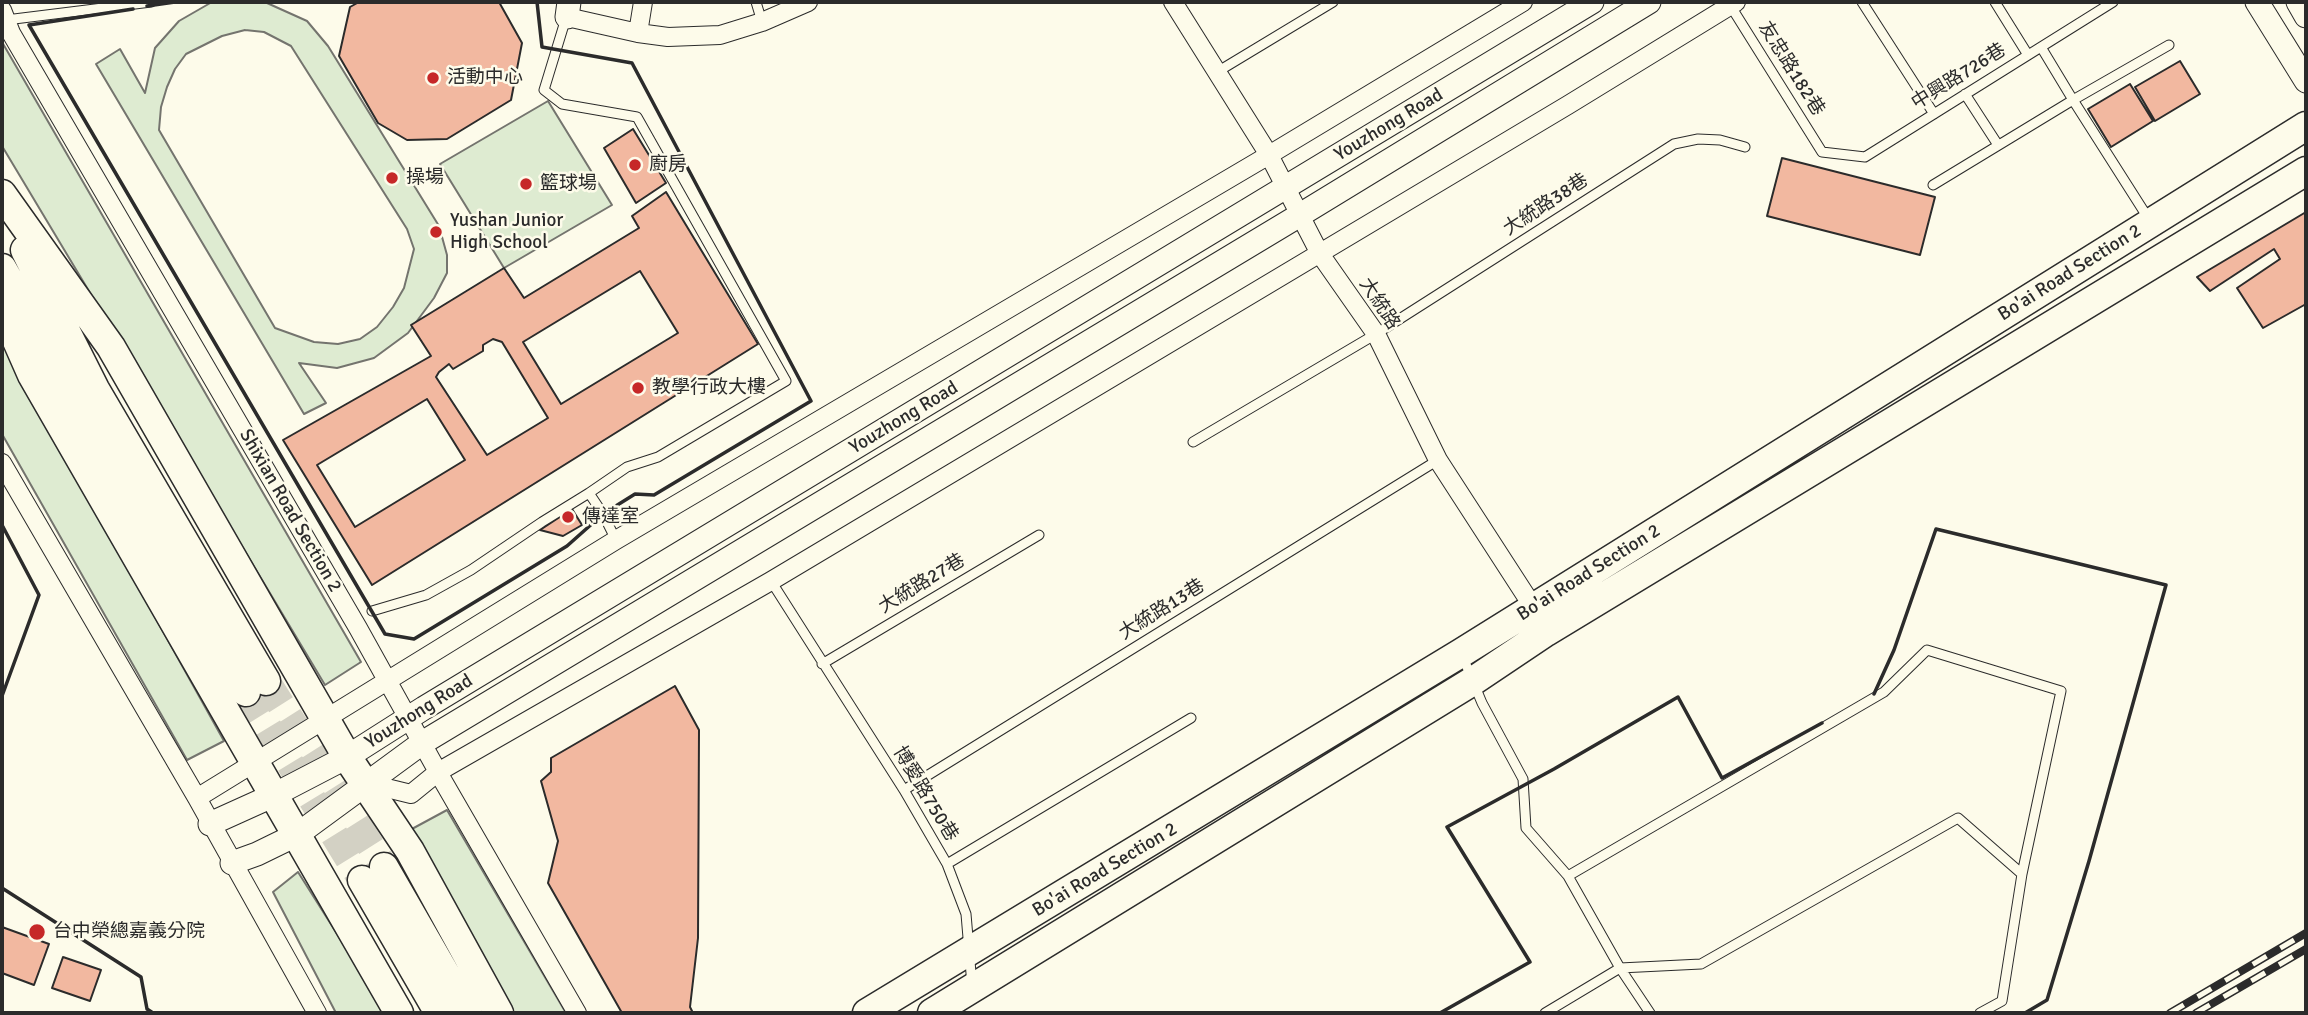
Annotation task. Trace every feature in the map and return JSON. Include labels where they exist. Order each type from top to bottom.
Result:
[{"type":"main road","name":"Bo'ai Road Section 2","points":[[867,1013],[1461,653],[2306,126]]},
{"type":"main road","name":"Bo'ai Road Section 2","points":[[932,1013],[1473,681],[1546,632],[2306,171]]},
{"type":"main road","points":[[2,194],[111,347],[347,757],[410,851],[499,1013]]},
{"type":"main road","points":[[2,205],[95,389],[256,687],[2,268]]},
{"type":"main road","points":[[2,307],[32,375],[399,1013]]},
{"type":"main road","points":[[439,1013],[373,873],[468,1013]]},
{"type":"street","points":[[638,33],[643,2]]},
{"type":"street","points":[[568,9],[638,33],[668,37],[720,35],[762,22],[808,2]]},
{"type":"street","name":"大統路","points":[[1173,2],[1269,155],[1320,254],[1376,334],[1438,460],[1534,607],[1546,632]]},
{"type":"street","name":"Youzhong Road","points":[[197,798],[616,540],[1523,2]]},
{"type":"street","name":"Youzhong Road","points":[[210,824],[347,757],[1592,2]]},
{"type":"street","name":"Youzhong Road","points":[[232,863],[298,834],[422,743],[1649,2]]},
{"type":"street","points":[[2258,2],[2306,80]]},
{"type":"street","points":[[2298,2],[2306,16]]},
{"type":"street","points":[[366,783],[411,794],[438,772],[771,581],[1733,4]]},
{"type":"street","name":"Shixian Road Section 2","points":[[4,15],[18,45],[409,717],[577,1013]]},
{"type":"street","points":[[2,463],[197,798],[317,1013]]},
{"type":"lane","points":[[80,12],[86,2]]},
{"type":"lane","points":[[4,15],[80,12],[151,2]]},
{"type":"lane","points":[[757,2],[762,22]]},
{"type":"lane","points":[[1217,72],[1333,2]]},
{"type":"lane","points":[[1862,2],[1934,114]]},
{"type":"lane","points":[[1995,2],[2028,55]]},
{"type":"lane","name":"中興路726巷","points":[[1822,152],[1865,157],[2109,3]]},
{"type":"lane","name":"友忠路182巷","points":[[1733,4],[1822,152]]},
{"type":"lane","points":[[372,611],[426,595],[589,494],[627,467],[658,457],[786,381],[637,117],[562,104],[544,90],[568,9]]},
{"type":"lane","points":[[1933,185],[2169,45]]},
{"type":"lane","points":[[2042,47],[2151,222]]},
{"type":"lane","points":[[1965,94],[1998,145]]},
{"type":"lane","name":"大統路38巷","points":[[1376,334],[1674,144],[1698,139],[1720,140],[1745,147]]},
{"type":"lane","points":[[1193,442],[1376,334]]},
{"type":"lane","name":"大統路13巷","points":[[904,790],[1438,460]]},
{"type":"lane","points":[[589,494],[616,540]]},
{"type":"lane","name":"大統路27巷","points":[[822,664],[1039,535]]},
{"type":"lane","name":"博愛路750巷","points":[[771,581],[904,790],[947,864],[966,914],[972,990]]},
{"type":"lane","points":[[1568,876],[1884,692],[1927,650],[2061,691],[2022,874],[2002,1001],[1980,1013]]},
{"type":"lane","points":[[1461,653],[1523,779],[1526,828],[1568,876],[1620,968],[1650,1013]]},
{"type":"lane","points":[[947,864],[1191,718]]},
{"type":"lane","points":[[1545,1013],[1620,968],[1701,964],[1958,818],[2022,874]]},
{"type":"green space","name":"操場","points":[[212,2],[267,3],[307,21],[328,46],[439,226],[447,255],[447,273],[434,298],[408,333],[374,358],[337,368],[299,363],[326,403],[304,414],[96,64],[120,49],[145,93],[155,48],[179,21]],"holes":[[[245,30],[264,32],[291,46],[407,229],[414,249],[404,288],[393,307],[377,327],[360,339],[338,344],[314,342],[275,328],[159,130],[161,107],[167,87],[186,54],[222,36]]]},
{"type":"green space","points":[[2,42],[361,662],[325,685],[2,146]]},
{"type":"green space","name":"籃球場","points":[[548,101],[612,205],[504,268],[440,164]]},
{"type":"green space","points":[[2,342],[224,741],[187,760],[2,434]]},
{"type":"green space","points":[[447,810],[566,1013],[508,1013],[410,830]]},
{"type":"green space","points":[[298,872],[387,1013],[336,1013],[273,892]]},
{"type":"building","name":"活動中心","points":[[359,2],[499,2],[522,43],[511,100],[447,139],[407,140],[378,123],[339,56],[350,7]]},
{"type":"building","points":[[2180,61],[2200,94],[2155,121],[2135,87]]},
{"type":"building","points":[[2130,84],[2153,121],[2111,147],[2088,109]]},
{"type":"building","name":"廚房","points":[[633,129],[666,183],[636,203],[604,148]]},
{"type":"building","points":[[1782,158],[1935,197],[1920,255],[1767,216]]},
{"type":"building","name":"教學行政大樓","points":[[666,192],[758,344],[372,585],[283,440],[431,356],[411,325],[504,268],[524,298],[639,228],[632,216]],"holes":[[[640,271],[678,333],[561,404],[523,342]],[[493,339],[502,342],[548,418],[487,455],[436,377],[449,364],[453,369],[483,351],[483,345]],[[427,399],[465,460],[355,527],[317,465]]]},
{"type":"building","points":[[2306,212],[2306,304],[2263,328],[2237,288],[2280,259],[2274,249],[2210,291],[2197,277]]},
{"type":"building","name":"傳達室","points":[[572,509],[582,525],[563,536],[540,530]]},
{"type":"building","points":[[675,686],[699,730],[698,938],[690,1007],[693,1013],[622,1013],[548,883],[558,841],[541,781],[551,772],[551,758]]},
{"type":"building","points":[[2,927],[49,944],[34,985],[2,973]]},
{"type":"building","points":[[63,957],[101,970],[90,1001],[52,988]]},
{"type":"tunnel","points":[[266,681],[384,867]]},
{"type":"tunnel","points":[[246,692],[362,880]]},
{"type":"railway","points":[[2170,1013],[2306,933]]},
{"type":"railway","points":[[2196,1013],[2306,949]]},
{"type":"wall","points":[[147,6],[175,2]]},
{"type":"wall","points":[[133,9],[29,25],[385,634],[414,639],[567,546],[603,514],[635,494],[654,495],[811,401],[632,63],[542,47],[537,2]]},
{"type":"wall","points":[[2,525],[39,595],[2,696]]},
{"type":"wall","points":[[1874,694],[1894,650],[1936,529],[2166,585],[2047,1000],[2025,1013]]},
{"type":"wall","points":[[1440,1013],[1530,962],[1447,827],[1678,697],[1722,778],[1822,723]]},
{"type":"wall","points":[[2,888],[141,977],[147,1009],[153,1013]]},
{"type":"place","name":"活動中心","points":[[433,78]]},
{"type":"place","name":"廚房","points":[[635,165]]},
{"type":"place","name":"操場","points":[[392,178]]},
{"type":"place","name":"籃球場","points":[[526,184]]},
{"type":"place","name":"Yushan Junior High School","points":[[436,232]]},
{"type":"place","name":"教學行政大樓","points":[[638,388]]},
{"type":"place","name":"傳達室","points":[[568,517]]},
{"type":"place","name":"台中榮總嘉義分院","points":[[37,932]]}]
